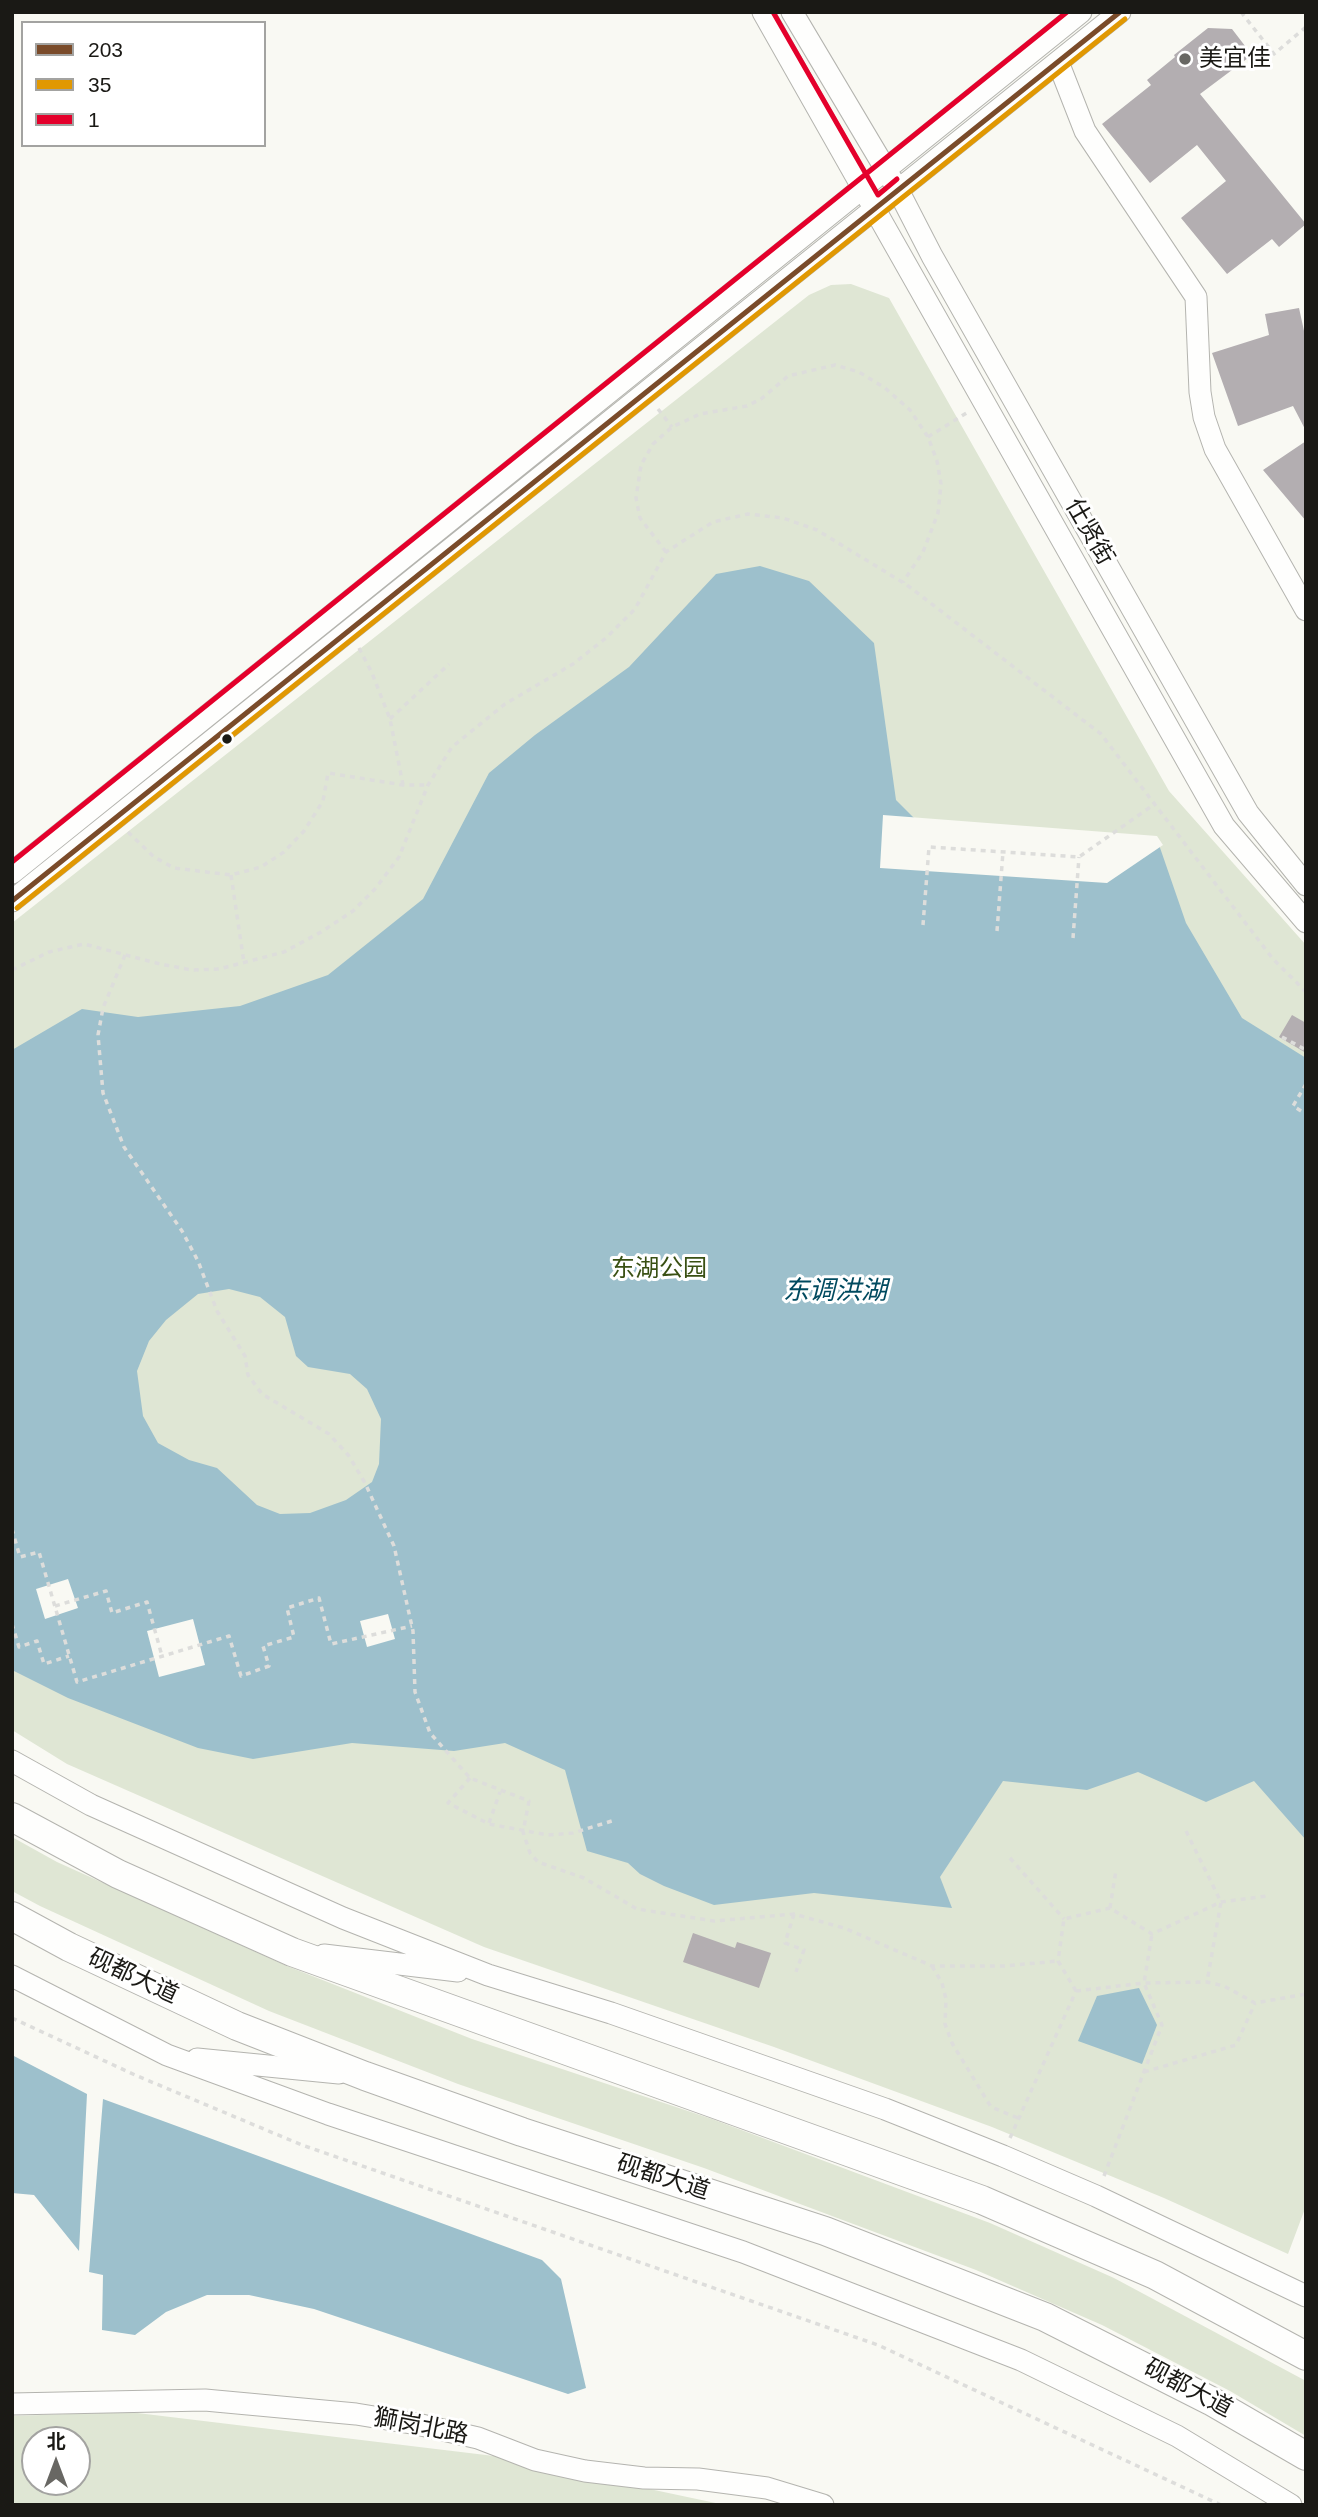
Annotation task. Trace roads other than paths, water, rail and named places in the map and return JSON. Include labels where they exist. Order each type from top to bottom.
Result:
[{"type":"main road","points":[[12,1818],[118,1874],[292,1952],[982,2200],[1155,2275],[1306,2356]]},
{"type":"main road","name":"砚都大道","points":[[12,1916],[69,1947],[225,2020],[365,2076],[522,2132],[825,2231],[1045,2317],[1132,2359],[1306,2456]]},
{"type":"street","points":[[763,12],[1224,826],[1306,922]]},
{"type":"street","name":"仕贤街","points":[[792,12],[898,190],[1248,813],[1306,885]]},
{"type":"street","points":[[12,873],[1081,12]]},
{"type":"street","points":[[12,901],[1120,12]]},
{"type":"street","points":[[1058,62],[1085,131],[1196,297],[1200,392],[1204,417],[1215,449],[1306,610]]},
{"type":"street","points":[[12,1761],[91,1805],[342,1919],[488,1975],[763,2066],[1003,2156],[1096,2196],[1306,2296]]},
{"type":"street","points":[[292,1952],[488,1975]]},
{"type":"street","points":[[12,1976],[167,2055],[328,2114],[743,2252],[937,2326],[1104,2399],[1177,2437],[1291,2505]]},
{"type":"street","points":[[167,2055],[365,2076]]},
{"type":"street","name":"獅岗北路","points":[[12,2404],[205,2400],[356,2414],[478,2438],[535,2460],[585,2471],[644,2478],[698,2479],[767,2488],[823,2505]]},
{"type":"water","name":"东调洪湖","points":[[760,566],[809,581],[874,643],[896,800],[920,824],[1157,839],[1186,923],[1242,1018],[1306,1058],[1306,1840],[1254,1781],[1206,1802],[1138,1772],[1087,1790],[1003,1781],[940,1877],[952,1908],[814,1893],[714,1905],[664,1886],[640,1874],[628,1863],[587,1851],[565,1770],[505,1743],[454,1751],[352,1743],[253,1759],[198,1748],[68,1698],[12,1670],[12,1050],[82,1009],[138,1017],[240,1006],[328,975],[423,899],[489,773],[535,735],[629,667],[716,574]],"holes":[[[229,1289],[260,1297],[285,1317],[296,1356],[308,1367],[350,1374],[367,1389],[381,1419],[379,1464],[372,1482],[346,1500],[310,1513],[280,1514],[257,1505],[217,1468],[189,1460],[158,1443],[143,1416],[137,1371],[149,1341],[166,1320],[198,1294]]]},
{"type":"water","points":[[1139,1988],[1157,2025],[1142,2064],[1078,2041],[1097,1996]]},
{"type":"water","points":[[12,2055],[87,2094],[79,2251],[34,2195],[12,2193]]},
{"type":"water","points":[[103,2099],[542,2260],[561,2279],[586,2388],[568,2394],[314,2309],[249,2295],[207,2295],[166,2312],[135,2335],[102,2330],[103,2275],[89,2272]]},
{"type":"place","name":"美宜佳","points":[[1185,59]]},
{"type":"park label","name":"东湖公园","points":[[659,1269]]}]
